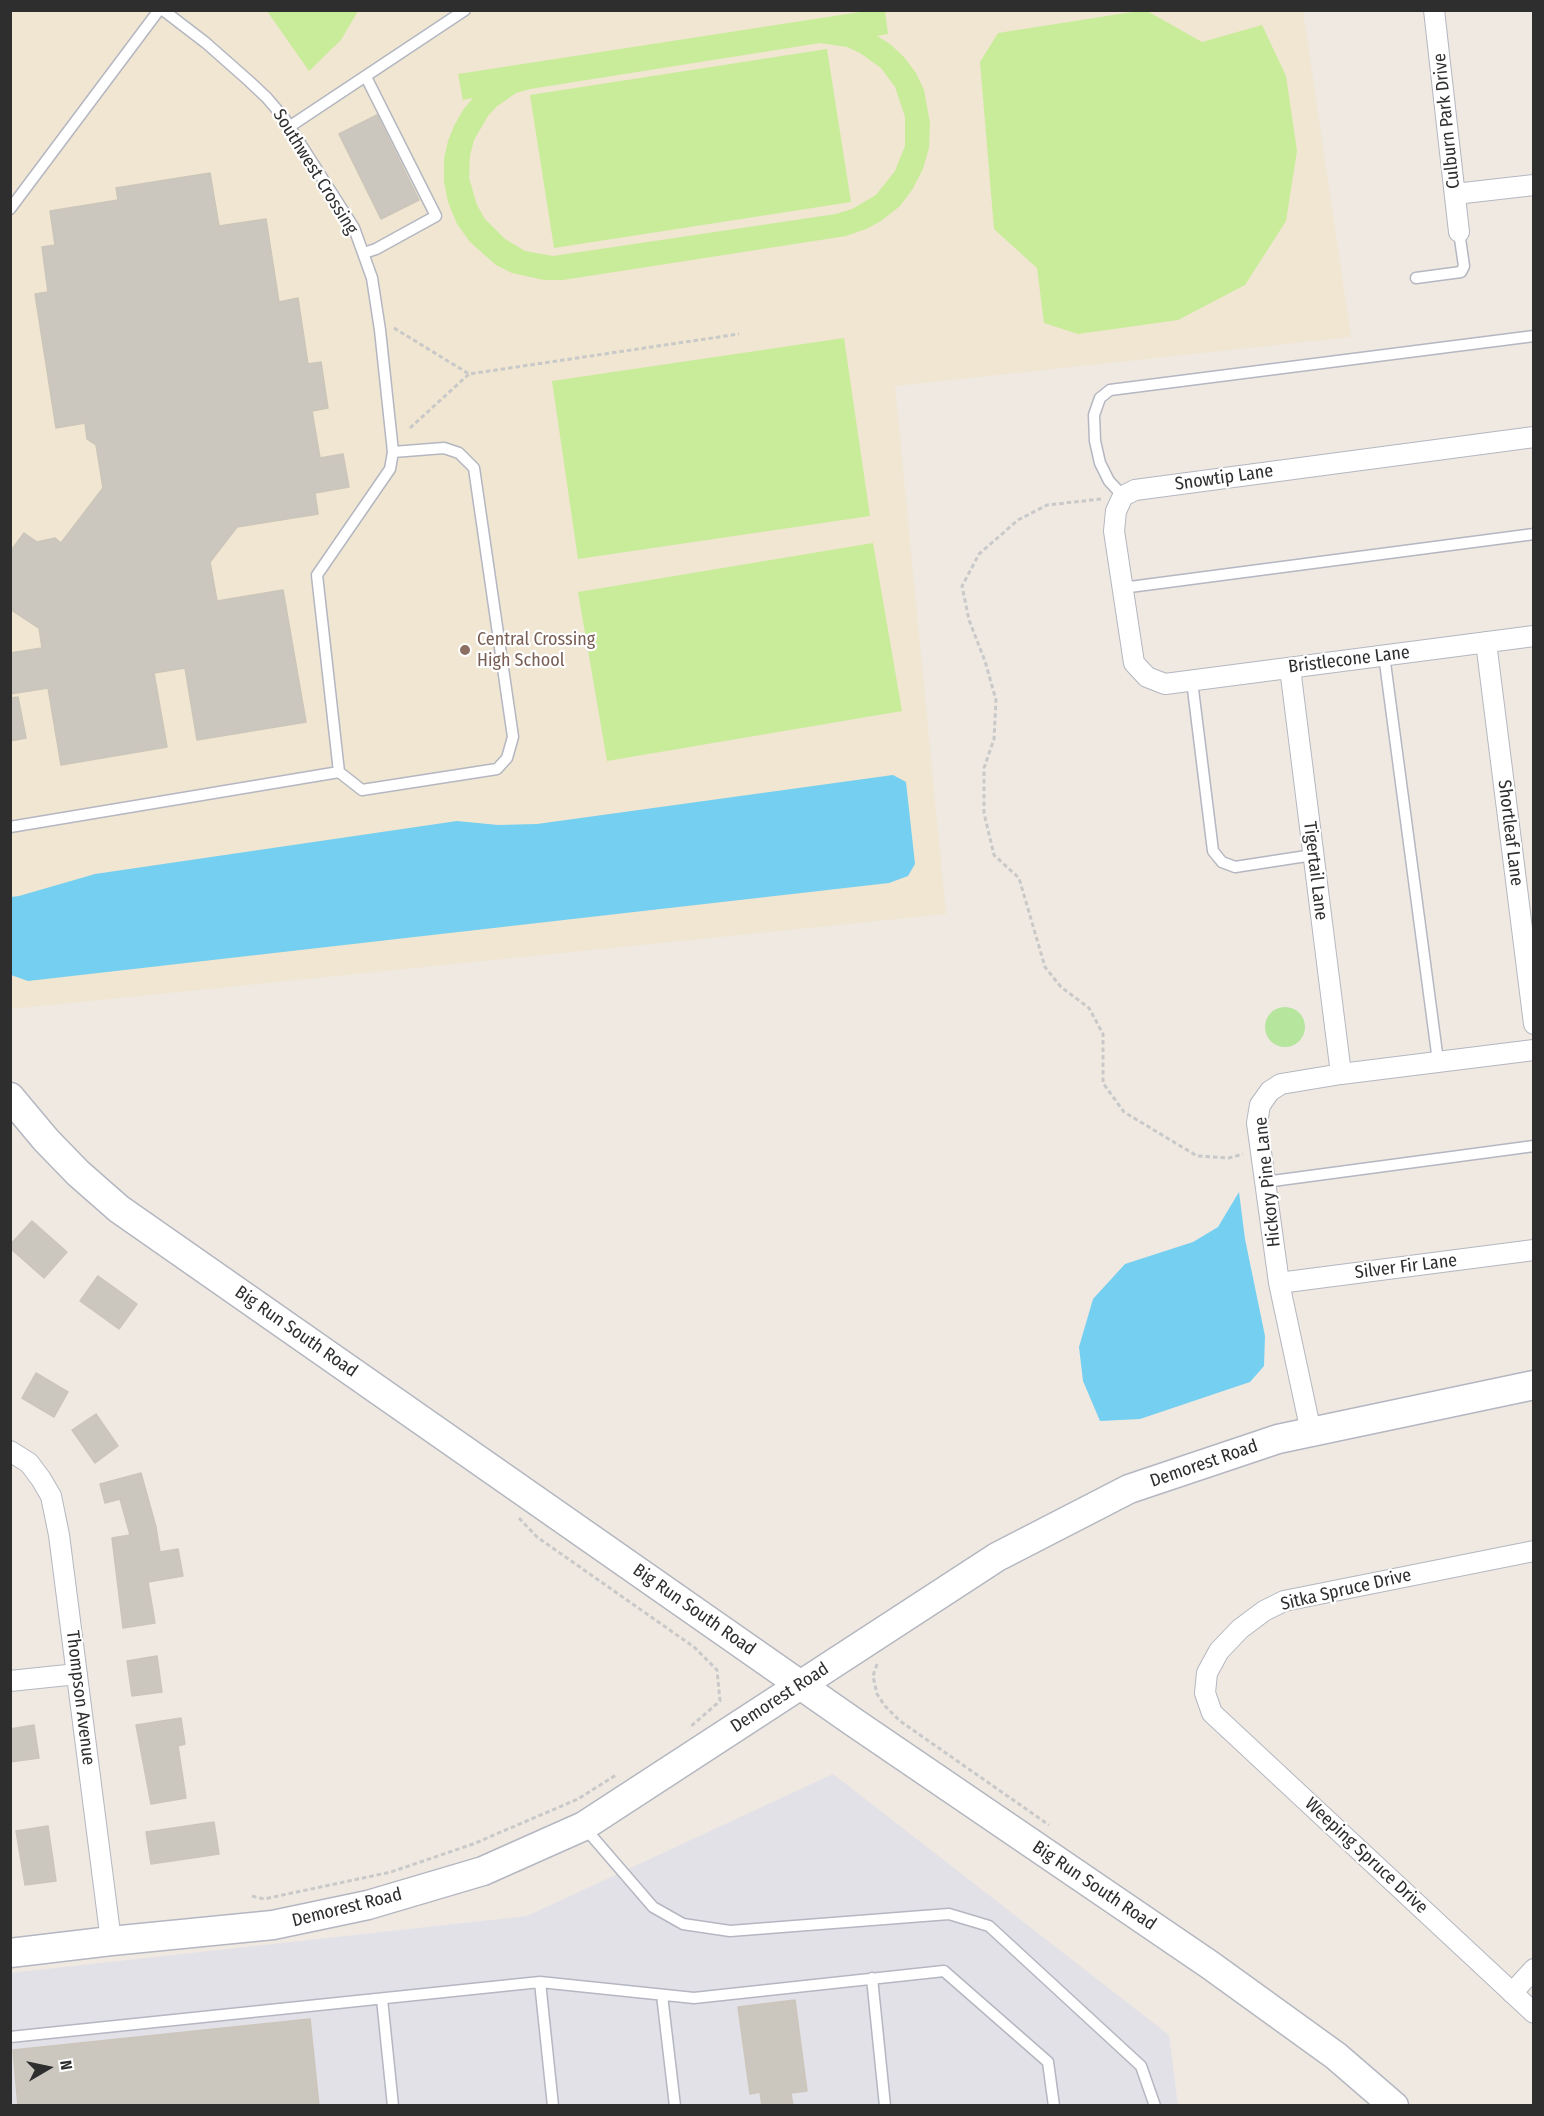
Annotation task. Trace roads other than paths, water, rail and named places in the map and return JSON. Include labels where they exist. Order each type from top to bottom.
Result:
[{"type":"street","name":"Culburn Park Drive","points":[[1434,10],[1459,232]]},
{"type":"street","points":[[1455,194],[1533,185]]},
{"type":"street","name":"Snowtip Lane","points":[[1123,496],[1135,490],[1533,437]]},
{"type":"street","points":[[1122,588],[1114,531],[1116,511],[1123,496]]},
{"type":"street","name":"Bristlecone Lane","points":[[1122,588],[1134,663],[1147,677],[1165,684],[1533,636]]},
{"type":"street","name":"Shortleaf Lane","points":[[1486,642],[1533,1024]]},
{"type":"street","name":"Tigertail Lane","points":[[1290,668],[1341,1074]]},
{"type":"street","name":"Hickory Pine Lane","points":[[1311,1432],[1279,1283],[1257,1123],[1260,1105],[1270,1091],[1281,1084],[1341,1074],[1533,1050]]},
{"type":"street","name":"Big Run South Road","points":[[10,1097],[62,1156],[119,1209],[800,1684],[1210,1965],[1336,2056],[1394,2106]]},
{"type":"street","name":"Silver Fir Lane","points":[[1279,1283],[1533,1250]]},
{"type":"street","name":"Demorest Road","points":[[10,1953],[273,1925],[368,1905],[483,1871],[584,1826],[997,1557],[1129,1490],[1278,1439],[1533,1385]]},
{"type":"street","name":"Thompson Avenue","points":[[10,1451],[28,1463],[46,1487],[53,1506],[59,1536],[111,1941]]},
{"type":"street","name":"Sitka Spruce Drive","points":[[1205,1693],[1207,1673],[1219,1651],[1240,1629],[1264,1611],[1284,1601],[1533,1551]]},
{"type":"street","points":[[10,1681],[77,1674]]},
{"type":"street","name":"Weeping Spruce Drive","points":[[1205,1693],[1212,1713],[1533,2013]]},
{"type":"street","points":[[1512,1993],[1533,1968]]},
{"type":"lane","name":"Southwest Crossing","points":[[161,10],[206,43],[267,98],[289,127],[354,228],[372,278],[393,452]]},
{"type":"lane","points":[[10,209],[161,10]]},
{"type":"lane","points":[[289,127],[465,10]]},
{"type":"lane","points":[[364,254],[436,216],[366,77]]},
{"type":"lane","points":[[1416,278],[1461,272],[1464,266],[1459,232]]},
{"type":"lane","points":[[1123,496],[1109,481],[1100,463],[1095,441],[1094,415],[1100,398],[1110,390],[1533,336]]},
{"type":"lane","points":[[444,448],[459,453],[474,468],[513,737],[507,758],[497,769],[362,790],[339,772],[317,575],[390,469],[393,452],[444,448]]},
{"type":"lane","points":[[1122,588],[1533,534]]},
{"type":"lane","points":[[1384,656],[1438,1061]]},
{"type":"lane","points":[[1192,681],[1213,851],[1222,862],[1234,867],[1313,855]]},
{"type":"lane","points":[[10,827],[339,772]]},
{"type":"lane","points":[[1265,1182],[1533,1146]]},
{"type":"lane","points":[[584,1826],[653,1907],[683,1924],[730,1930],[949,1914],[989,1926],[1141,2066],[1155,2106]]},
{"type":"lane","points":[[10,2037],[540,1982],[694,1998],[944,1971],[1048,2062],[1054,2106]]},
{"type":"lane","points":[[872,1978],[885,2106]]},
{"type":"lane","points":[[540,1982],[553,2106]]},
{"type":"lane","points":[[662,1995],[675,2106]]},
{"type":"lane","points":[[382,1998],[393,2106]]},
{"type":"water","points":[[893,775],[906,782],[915,864],[908,876],[889,883],[28,981],[11,975],[11,897],[95,874],[457,821],[498,825],[537,824]]},
{"type":"water","points":[[1239,1192],[1245,1239],[1265,1336],[1264,1366],[1250,1382],[1140,1419],[1100,1421],[1083,1381],[1079,1347],[1093,1299],[1125,1264],[1193,1242],[1218,1227]]},
{"type":"place","name":"Central Crossing High School","points":[[465,650]]}]
